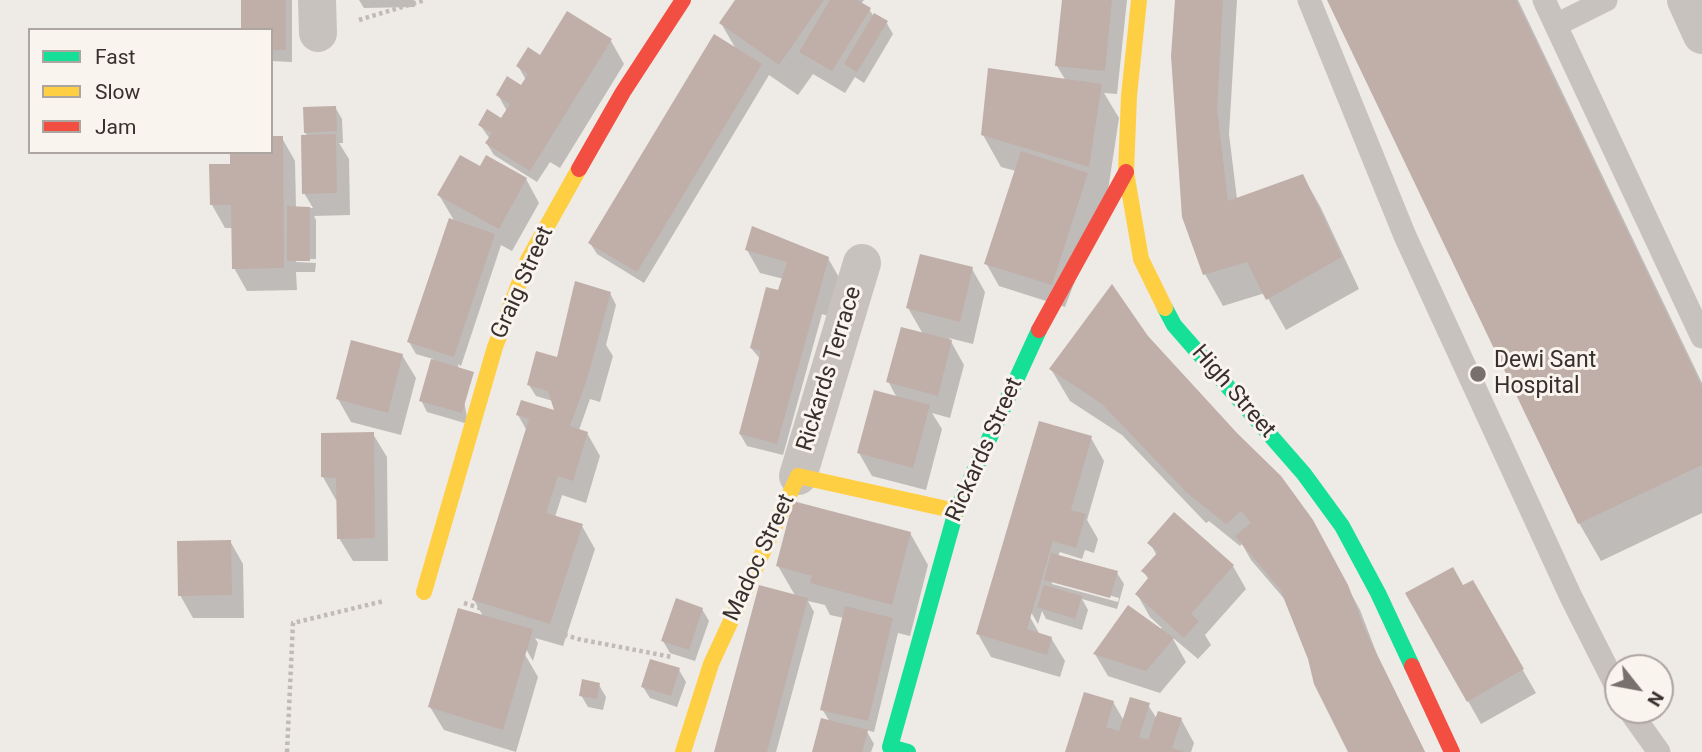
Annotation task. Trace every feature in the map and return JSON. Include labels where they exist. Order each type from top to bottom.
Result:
[{"type":"street","name":"High Street","points":[[1139,0],[1129,96],[1126,172],[1141,259],[1174,325],[1304,474],[1342,526],[1378,593],[1452,752]]},
{"type":"street","points":[[1686,0],[1702,35]]},
{"type":"street","name":"Graig Street","points":[[424,592],[495,347],[528,260],[676,3]]},
{"type":"street","name":"Rickards Street","points":[[908,752],[890,747],[956,510],[1044,319],[1126,172]]},
{"type":"street","name":"Rickards Terrace","points":[[798,476],[862,262]]},
{"type":"street","name":"Madoc Street","points":[[683,752],[711,664],[798,476],[956,510]]},
{"type":"lane","points":[[1309,0],[1405,236],[1571,597],[1604,662]]},
{"type":"lane","points":[[1544,0],[1693,292],[1702,337]]},
{"type":"lane","points":[[1556,25],[1606,0]]},
{"type":"lane","points":[[1639,724],[1660,752]]},
{"type":"path","points":[[317,16],[425,0]]},
{"type":"path","points":[[287,752],[293,623],[424,592],[578,639],[711,664]]},
{"type":"building","points":[[241,0],[286,0],[286,50],[273,50],[273,28],[241,28]]},
{"type":"building","points":[[735,0],[824,0],[779,65],[719,23]]},
{"type":"building","points":[[830,0],[857,0],[871,8],[832,71],[799,52]]},
{"type":"building","points":[[1062,0],[1112,0],[1105,71],[1055,66]]},
{"type":"building","points":[[1175,0],[1223,0],[1217,110],[1228,201],[1303,174],[1342,257],[1266,300],[1247,262],[1203,275],[1182,217],[1171,56]]},
{"type":"building","points":[[1327,0],[1516,0],[1702,387],[1702,465],[1578,524]]},
{"type":"building","points":[[567,11],[612,39],[530,171],[485,143],[492,133],[478,125],[487,109],[501,118],[510,104],[496,95],[507,76],[521,85],[528,74],[516,66],[528,47],[540,55]]},
{"type":"building","points":[[874,13],[888,21],[857,72],[844,64]]},
{"type":"building","points":[[714,34],[762,64],[637,272],[588,243]]},
{"type":"building","points":[[988,68],[1102,84],[1089,167],[981,135]]},
{"type":"building","points":[[336,106],[337,131],[304,133],[303,107]]},
{"type":"building","points":[[336,134],[337,193],[302,194],[301,135]]},
{"type":"building","points":[[273,136],[283,136],[284,268],[232,269],[231,205],[210,205],[209,164],[230,164],[230,154],[273,154]]},
{"type":"building","points":[[1021,151],[1088,173],[1052,285],[984,264]]},
{"type":"building","points":[[460,155],[480,166],[486,155],[527,178],[499,229],[437,195]]},
{"type":"building","points":[[287,206],[310,207],[310,261],[287,261]]},
{"type":"building","points":[[449,218],[495,234],[454,357],[407,342]]},
{"type":"building","points":[[752,226],[829,257],[777,444],[739,434],[761,351],[750,348],[766,287],[778,290],[787,262],[745,250]]},
{"type":"building","points":[[920,254],[973,267],[960,322],[906,308]]},
{"type":"building","points":[[575,281],[611,292],[587,379],[570,426],[588,432],[573,481],[558,476],[546,513],[583,524],[550,624],[472,600],[529,419],[516,415],[521,400],[554,410],[548,391],[527,385],[536,351],[557,357]]},
{"type":"building","points":[[1112,284],[1148,336],[1237,433],[1281,476],[1313,520],[1348,585],[1366,632],[1425,752],[1348,752],[1314,684],[1308,659],[1280,589],[1235,536],[1251,523],[1241,511],[1226,524],[1187,493],[1102,404],[1049,369]]},
{"type":"building","points":[[901,327],[952,340],[938,396],[886,382]]},
{"type":"building","points":[[351,340],[403,354],[388,413],[336,399]]},
{"type":"building","points":[[431,359],[474,372],[462,413],[419,401]]},
{"type":"building","points":[[874,390],[930,405],[913,468],[857,453]]},
{"type":"building","points":[[1039,421],[1092,436],[1071,510],[1086,514],[1076,548],[1053,541],[1027,629],[1052,637],[1047,655],[976,634]]},
{"type":"building","points":[[374,432],[375,538],[337,539],[336,478],[321,477],[321,433]]},
{"type":"building","points":[[793,501],[911,532],[892,605],[810,583],[812,576],[776,566]]},
{"type":"building","points":[[1174,512],[1234,565],[1191,614],[1199,621],[1184,638],[1135,594],[1149,577],[1141,571],[1158,552],[1147,543]]},
{"type":"building","points":[[231,540],[232,595],[178,596],[177,541]]},
{"type":"building","points":[[1051,553],[1118,571],[1110,598],[1044,580]]},
{"type":"building","points":[[1453,567],[1463,585],[1473,580],[1524,669],[1467,702],[1405,593]]},
{"type":"building","points":[[759,585],[808,598],[767,752],[714,752]]},
{"type":"building","points":[[1044,585],[1082,596],[1075,619],[1037,607]]},
{"type":"building","points":[[676,598],[703,608],[689,650],[661,641]]},
{"type":"building","points":[[1128,605],[1174,638],[1146,671],[1093,654]]},
{"type":"building","points":[[845,606],[893,618],[868,721],[820,710]]},
{"type":"building","points":[[458,608],[533,629],[503,730],[428,707]]},
{"type":"building","points":[[650,659],[680,668],[671,696],[641,687]]},
{"type":"building","points":[[582,679],[600,683],[597,699],[579,696]]},
{"type":"building","points":[[1084,692],[1114,701],[1106,727],[1119,731],[1130,697],[1150,703],[1139,737],[1148,740],[1158,711],[1182,718],[1172,748],[1185,752],[1065,752]]},
{"type":"building","points":[[821,718],[868,730],[862,752],[812,752]]},
{"type":"traffic: fast","points":[[1165,308],[1174,325],[1304,474],[1342,526],[1378,593],[1412,666]]},
{"type":"traffic: fast","points":[[908,752],[890,747],[956,511],[1039,330]]},
{"type":"traffic: slow","points":[[1139,0],[1129,96],[1126,172],[1141,259],[1165,308]]},
{"type":"traffic: slow","points":[[424,592],[495,347],[528,260],[579,169]]},
{"type":"traffic: slow","points":[[683,752],[711,664],[798,476],[956,511]]},
{"type":"traffic: jam","points":[[579,169],[623,92],[683,0]]},
{"type":"traffic: jam","points":[[1039,330],[1126,172]]},
{"type":"traffic: jam","points":[[1412,666],[1452,752]]},
{"type":"place","name":"Dewi Sant Hospital","points":[[1478,374]]}]
